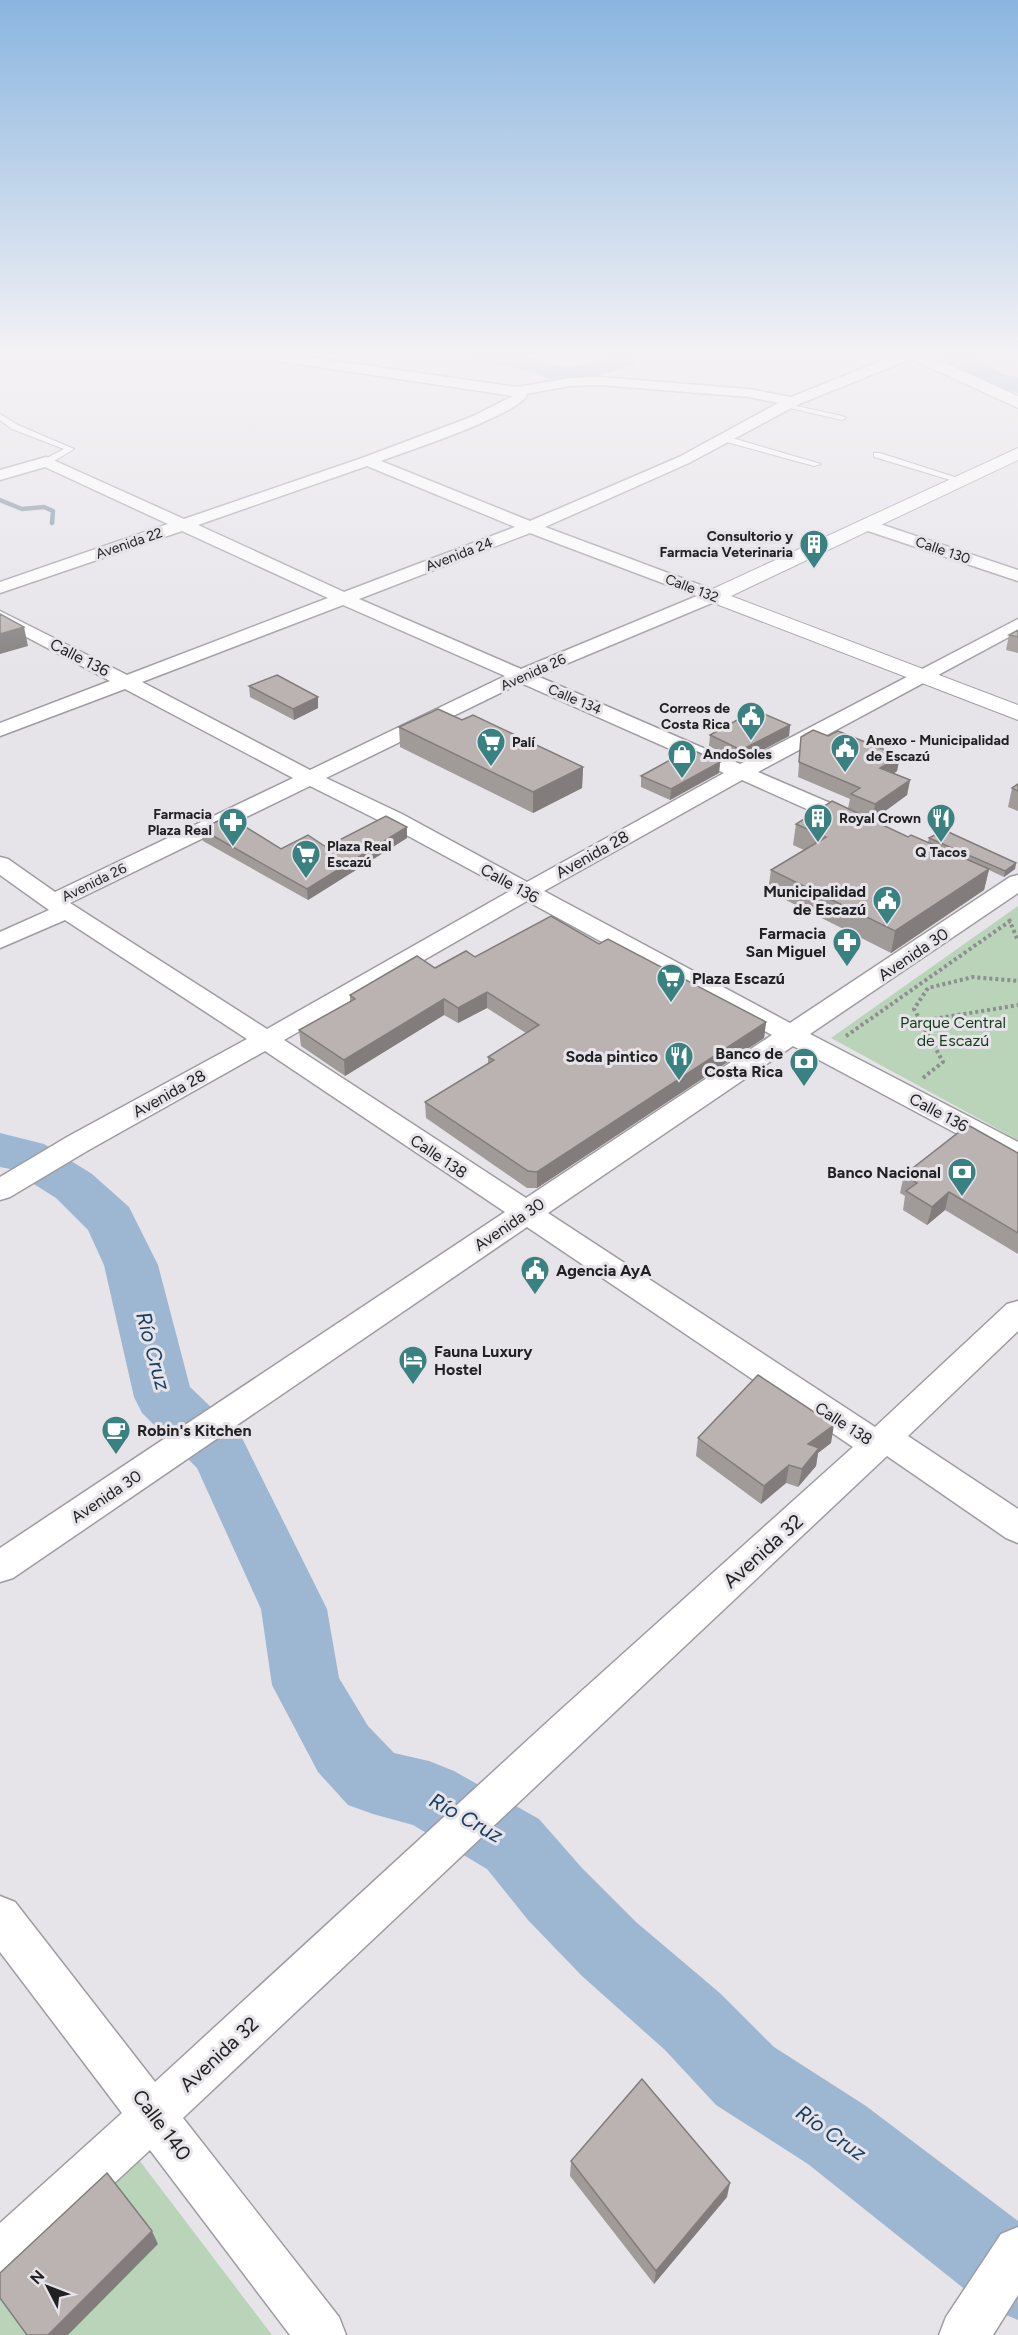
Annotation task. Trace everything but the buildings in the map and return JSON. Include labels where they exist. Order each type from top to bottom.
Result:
[{"type":"main road","name":"Avenida 26","points":[[713,596],[999,464]]},
{"type":"main road","name":"Calle 132","points":[[713,596],[1018,713]]},
{"type":"street","points":[[0,475],[38,464]]},
{"type":"street","name":"Calle 134","points":[[49,464],[343,598],[879,833]]},
{"type":"street","name":"Avenida 22","points":[[0,588],[358,464]]},
{"type":"street","name":"Calle 132","points":[[374,464],[530,527],[713,596]]},
{"type":"street","name":"Avenida 24","points":[[0,730],[530,527],[675,464]]},
{"type":"street","name":"Calle 130","points":[[868,525],[1018,576]]},
{"type":"street","name":"Avenida 26","points":[[0,941],[60,906],[310,778],[520,676],[713,596]]},
{"type":"street","name":"Calle 136","points":[[0,616],[310,778],[394,819],[792,1035],[1018,1154]]},
{"type":"street","name":"Avenida 28","points":[[6,1186],[525,891],[741,772],[1018,626]]},
{"type":"street","name":"Calle 138","points":[[0,864],[525,1213],[1018,1528]]},
{"type":"street","name":"Avenida 30","points":[[0,1567],[792,1035],[1004,884]]},
{"type":"street","name":"Avenida 32","points":[[0,2256],[505,1786],[882,1442],[1018,1312]]},
{"type":"street","name":"Calle 140","points":[[0,1917],[321,2335]]},
{"type":"street","points":[[976,2316],[1018,2252]]},
{"type":"lane","points":[[907,464],[960,480]]},
{"type":"path","points":[[824,1050],[1010,921]]},
{"type":"path","points":[[919,985],[928,988],[973,977],[1018,981]]},
{"type":"path","points":[[905,1095],[943,1062],[914,1010],[928,988]]},
{"type":"path","points":[[922,1021],[1018,1005]]},
{"type":"green space","name":"Parque Central de Escazú","points":[[1018,906],[1018,1140],[831,1038]]},
{"type":"green space","points":[[136,2156],[272,2335],[0,2335],[0,2282]]},
{"type":"waterway","points":[[0,500],[22,509],[44,507],[53,511],[52,523]]},
{"type":"waterway","name":"Río Cruz","points":[[0,1150],[26,1156],[74,1186],[110,1220],[131,1265],[163,1397],[220,1453],[294,1609],[306,1685],[343,1749],[373,1781],[429,1795],[513,1844],[555,1894],[609,1949],[693,2022],[745,2076],[837,2135],[1018,2276]]},
{"type":"place","name":"Consultorio y Farmacia Veterinaria","points":[[814,570]]},
{"type":"place","name":"Correos de Costa Rica","points":[[751,742]]},
{"type":"place","name":"Palí","points":[[491,768]]},
{"type":"place","name":"Anexo - Municipalidad de Escazú","points":[[845,774]]},
{"type":"place","name":"AndoSoles","points":[[682,780]]},
{"type":"place","name":"Royal Crown","points":[[818,844]]},
{"type":"place","name":"Q Tacos","points":[[941,844]]},
{"type":"place","name":"Farmacia Plaza Real","points":[[233,848]]},
{"type":"place","name":"Plaza Real Escazú","points":[[306,880]]},
{"type":"place","name":"Municipalidad de Escazú","points":[[887,926]]},
{"type":"place","name":"Farmacia San Miguel","points":[[847,968]]},
{"type":"place","name":"Plaza Escazú","points":[[671,1004]]},
{"type":"place","name":"Soda pintico","points":[[679,1082]]},
{"type":"place","name":"Banco de Costa Rica","points":[[804,1088]]},
{"type":"place","name":"Banco Nacional","points":[[962,1198]]},
{"type":"place","name":"Agencia AyA","points":[[535,1296]]},
{"type":"place","name":"Fauna Luxury Hostel","points":[[413,1386]]},
{"type":"place","name":"Robin's Kitchen","points":[[116,1456]]}]
